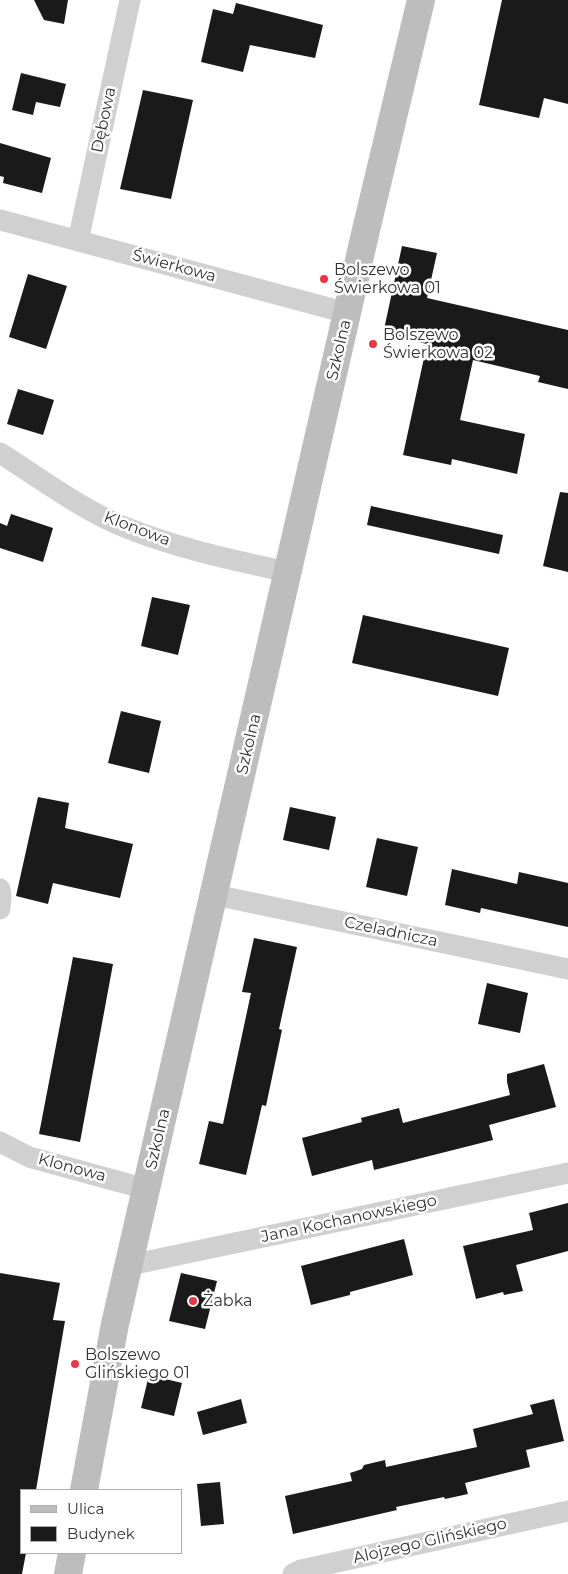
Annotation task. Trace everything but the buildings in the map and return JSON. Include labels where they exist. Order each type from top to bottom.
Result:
[{"type":"street","name":"Dębowa","points":[[78,241],[130,0]]},
{"type":"street","name":"Szkolna","points":[[84,1489],[115,1324],[130,1266],[146,1188],[215,895],[347,313],[421,0]]},
{"type":"street","name":"Świerkowa","points":[[0,220],[347,313]]},
{"type":"street","name":"Klonowa","points":[[0,453],[84,506],[121,526],[162,540],[288,572]]},
{"type":"street","points":[[0,889],[0,909]]},
{"type":"street","name":"Czeladnicza","points":[[215,895],[568,969]]},
{"type":"street","name":"Klonowa","points":[[0,1142],[29,1157],[146,1188]]},
{"type":"street","name":"Jana Kochanowskiego","points":[[130,1266],[568,1173]]},
{"type":"street","name":"Alojzego Glińskiego","points":[[293,1574],[301,1570],[568,1510]]},
{"type":"street","points":[[68,1574],[72,1554]]},
{"type":"place","name":"Bolszewo Świerkowa 01","points":[[324,279]]},
{"type":"place","name":"Bolszewo Świerkowa 02","points":[[373,344]]},
{"type":"place","name":"Żabka","points":[[193,1301]]},
{"type":"place","name":"Bolszewo Glińskiego 01","points":[[75,1364]]}]
